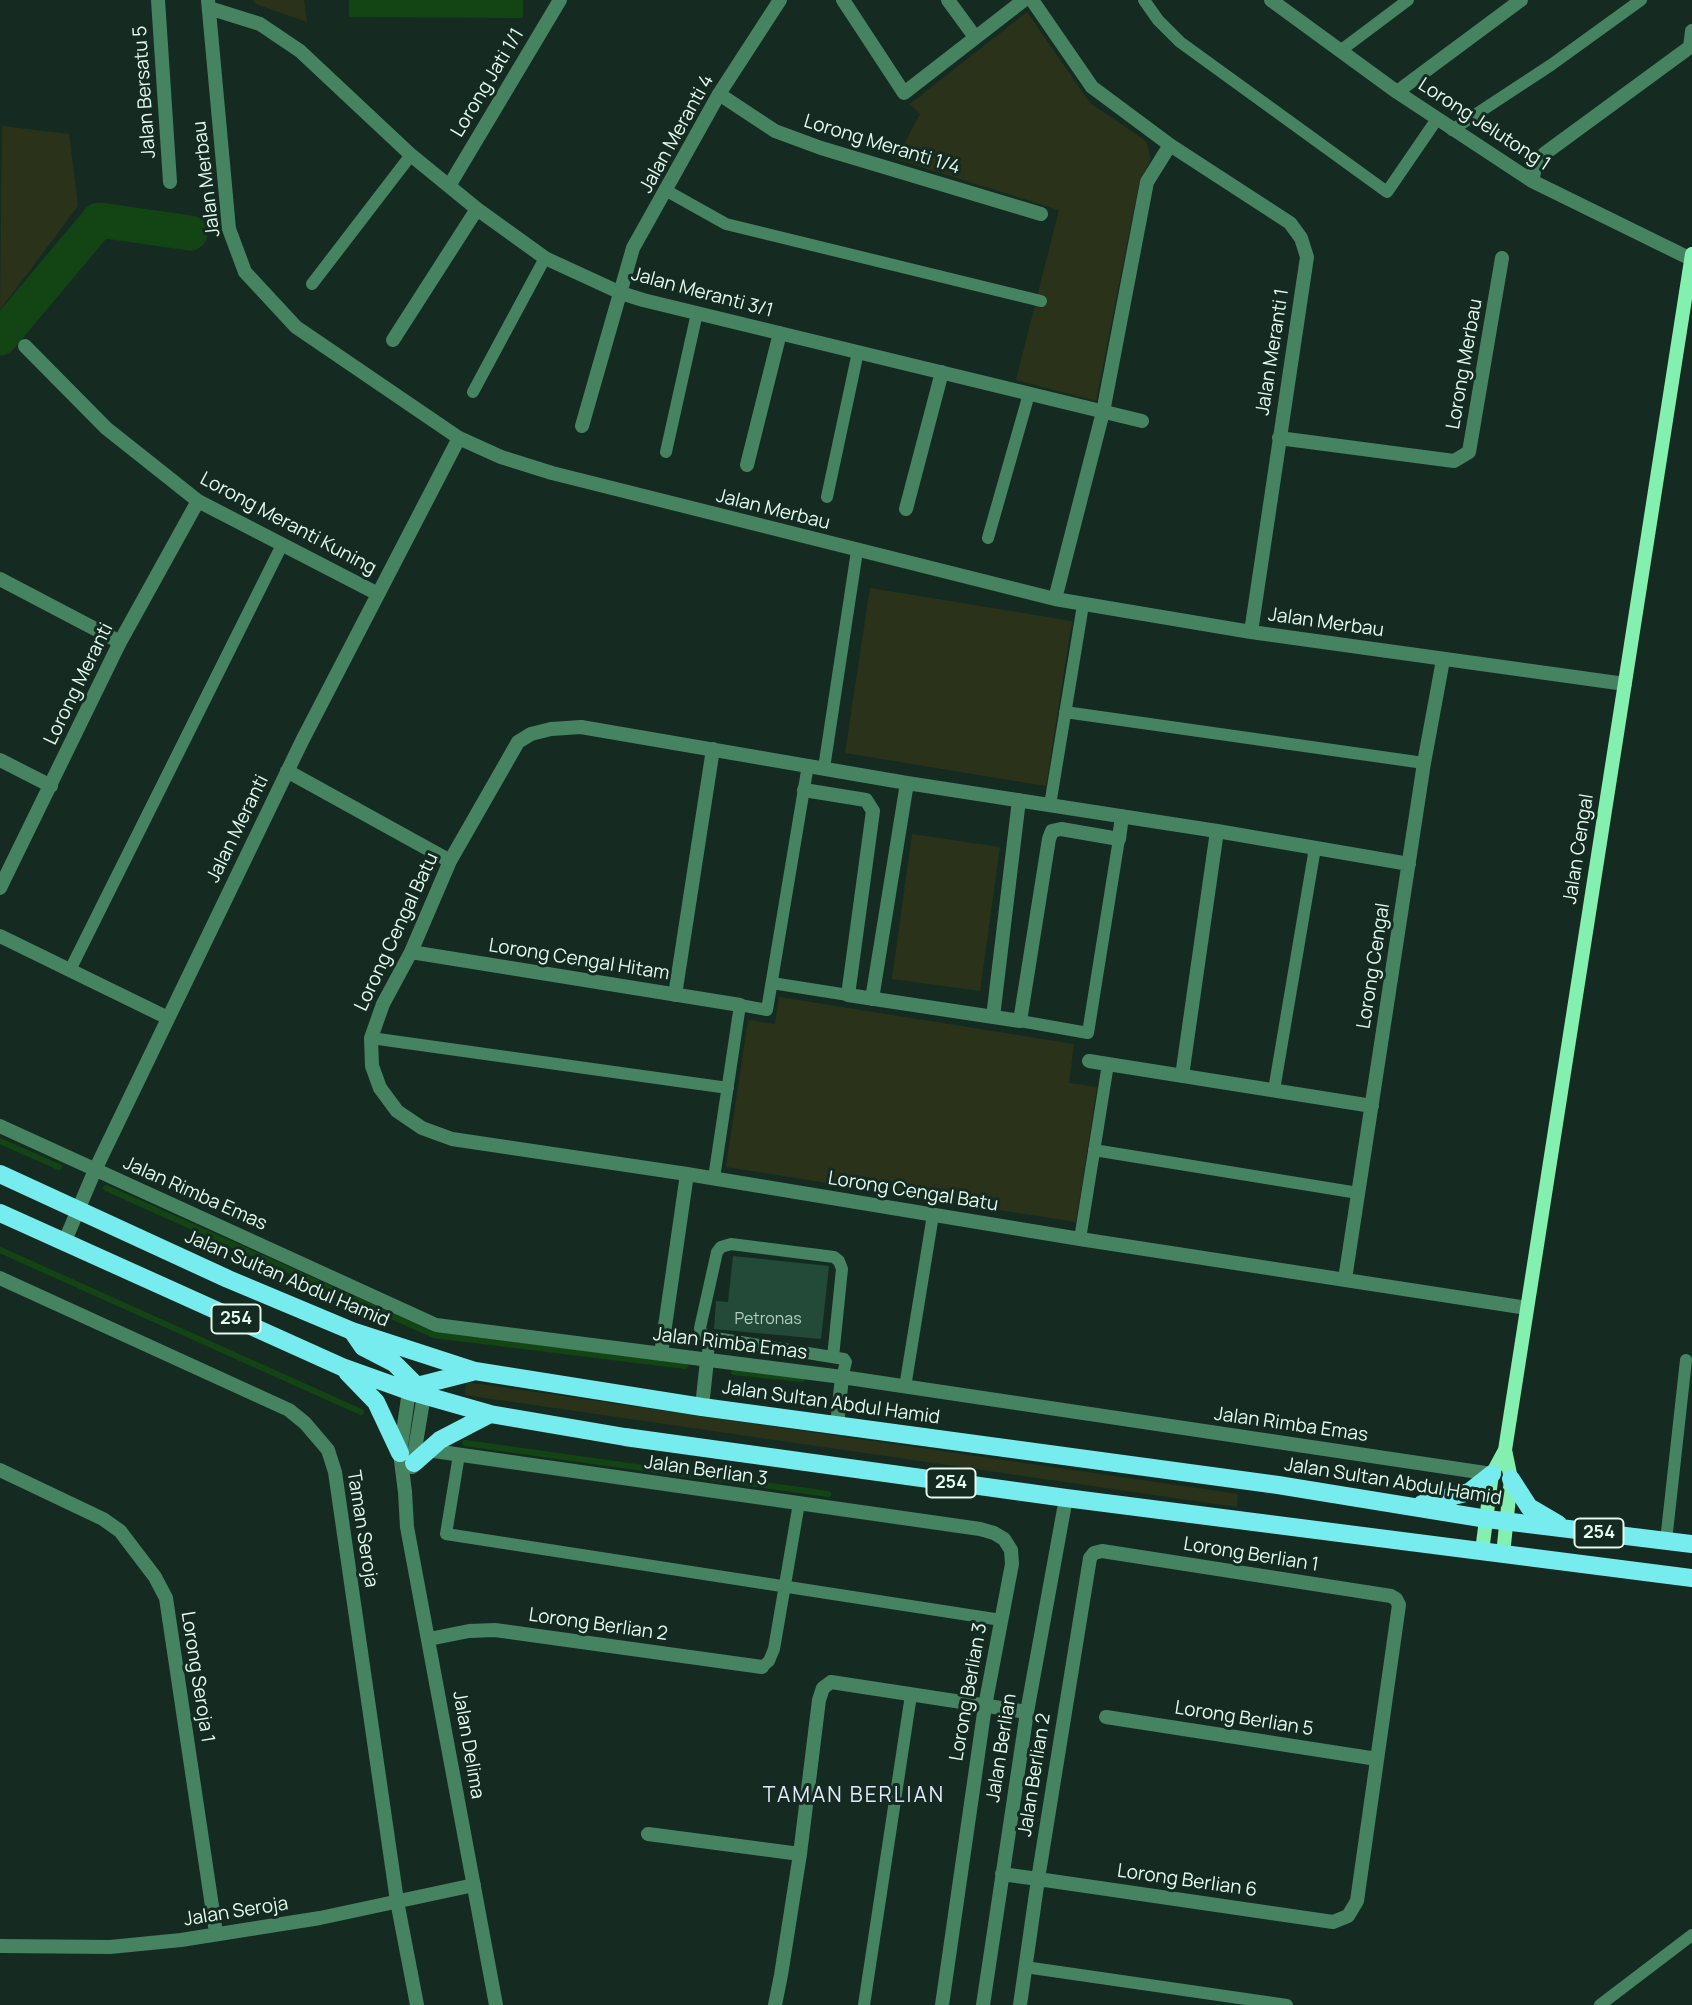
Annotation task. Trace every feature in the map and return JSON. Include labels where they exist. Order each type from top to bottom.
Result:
[{"type":"main road","name":"Jalan Sultan Abdul Hamid","points":[[0,1174],[228,1279],[352,1331],[475,1371],[702,1406],[1264,1483],[1486,1519],[1692,1544]]},
{"type":"main road","name":"254","points":[[0,1213],[342,1367],[490,1413],[625,1437],[1066,1499],[1692,1578]]},
{"type":"main road","points":[[352,1331],[363,1347],[394,1363],[417,1391],[475,1371]]},
{"type":"main road","points":[[342,1367],[376,1402],[407,1458],[427,1450],[490,1413]]},
{"type":"main road","points":[[1412,1506],[1469,1492],[1492,1474]]},
{"type":"main road","points":[[1511,1479],[1529,1507],[1569,1530]]},
{"type":"street","name":"Jalan Bersatu 5","points":[[158,0],[170,182]]},
{"type":"street","name":"Lorong Jati 1/1","points":[[449,186],[560,0]]},
{"type":"street","name":"Jalan Meranti 4","points":[[582,426],[633,248],[719,94],[780,0]]},
{"type":"street","points":[[843,0],[904,93],[1024,0]]},
{"type":"street","points":[[948,0],[975,37]]},
{"type":"street","name":"Jalan Meranti 1","points":[[1032,0],[1092,88],[1170,145],[1290,223],[1301,238],[1307,257],[1251,632]]},
{"type":"street","points":[[1397,92],[1521,0]]},
{"type":"street","name":"Lorong Jelutong 1","points":[[1279,2],[1397,92],[1532,181],[1692,257]]},
{"type":"street","name":"Jalan Meranti 3/1","points":[[208,4],[260,24],[300,51],[411,155],[477,209],[545,258],[621,293],[1142,421]]},
{"type":"street","name":"Jalan Merbau","points":[[208,4],[229,229],[245,272],[296,327],[459,438],[501,457],[552,473],[857,551],[1083,605],[1443,660],[1625,684]]},
{"type":"street","points":[[1532,181],[1535,168],[1544,154],[1690,47],[1692,32]]},
{"type":"street","name":"Lorong Meranti 1/4","points":[[719,94],[786,136],[1041,214]]},
{"type":"street","points":[[1055,599],[1103,412],[1147,182],[1170,145]]},
{"type":"street","points":[[393,340],[477,209]]},
{"type":"street","name":"Jalan Cengal","points":[[1482,1551],[1492,1474],[1505,1450],[1692,257]]},
{"type":"street","name":"Lorong Merbau","points":[[1279,438],[1454,461],[1469,452],[1502,258]]},
{"type":"street","points":[[747,465],[780,334]]},
{"type":"street","name":"Lorong Meranti Kuning","points":[[25,346],[106,428],[198,501],[378,594]]},
{"type":"street","points":[[906,509],[942,372]]},
{"type":"street","name":"Jalan Meranti","points":[[64,1243],[95,1170],[287,771],[459,438]]},
{"type":"street","name":"Lorong Meranti","points":[[0,888],[120,642],[198,501]]},
{"type":"street","points":[[0,579],[120,642]]},
{"type":"street","name":"Lorong Cengal","points":[[1345,1279],[1424,763],[1443,660]]},
{"type":"street","name":"Lorong Cengal Batu","points":[[1409,864],[581,727],[531,734],[518,742],[450,861],[411,952],[383,1004],[371,1038],[372,1066],[380,1088],[397,1111],[422,1128],[452,1139],[1527,1308]]},
{"type":"street","points":[[675,995],[713,749]]},
{"type":"street","points":[[0,760],[51,786]]},
{"type":"street","points":[[287,771],[450,861]]},
{"type":"street","points":[[872,999],[907,783]]},
{"type":"street","points":[[804,790],[866,800],[873,811],[848,995],[1020,1021],[1052,831],[1061,829],[1119,839],[1122,816]]},
{"type":"street","points":[[993,1017],[1019,800]]},
{"type":"street","points":[[1182,1076],[1217,831]]},
{"type":"street","points":[[0,936],[168,1018]]},
{"type":"street","name":"Lorong Cengal Hitam","points":[[411,952],[740,1005]]},
{"type":"street","points":[[1089,1061],[1372,1106]]},
{"type":"street","name":"Jalan Rimba Emas","points":[[0,1126],[436,1325],[842,1377],[1492,1474]]},
{"type":"street","points":[[661,1354],[687,1174]]},
{"type":"street","name":"Taman Seroja","points":[[0,1278],[289,1410],[328,1450],[335,1472],[397,1901],[417,2005]]},
{"type":"street","points":[[702,1406],[707,1360]]},
{"type":"street","points":[[837,1425],[842,1377]]},
{"type":"street","name":"Jalan Delima","points":[[417,1391],[407,1458],[407,1527],[496,2005]]},
{"type":"street","name":"Jalan Berlian 3","points":[[427,1450],[980,1529]]},
{"type":"street","name":"Jalan Cengal","points":[[1503,1555],[1511,1479],[1505,1450]]},
{"type":"street","name":"Lorong Seroja 1","points":[[0,1470],[103,1518],[120,1531],[155,1577],[166,1598],[216,1933]]},
{"type":"street","name":"Jalan Berlian","points":[[984,2005],[1027,1712],[1066,1499]]},
{"type":"street","name":"Lorong Berlian 3","points":[[942,2005],[985,1706],[1012,1564],[1011,1550],[1004,1539],[980,1529]]},
{"type":"street","name":"Lorong Berlian 1","points":[[1094,1553],[1102,1551],[1391,1596],[1396,1599],[1399,1605],[1377,1759]]},
{"type":"street","name":"Jalan Berlian 2","points":[[1020,2005],[1090,1558],[1094,1553]]},
{"type":"street","name":"Lorong Berlian 2","points":[[429,1639],[495,1630],[762,1667]]},
{"type":"street","points":[[775,2005],[800,1854],[819,1700],[823,1688],[831,1682],[1027,1712]]},
{"type":"street","name":"Lorong Berlian 5","points":[[1106,1717],[1377,1759]]},
{"type":"street","name":"Lorong Berlian 6","points":[[1002,1874],[1333,1922],[1348,1916],[1357,1900],[1377,1759]]},
{"type":"street","points":[[648,1834],[800,1854]]},
{"type":"street","name":"Jalan Seroja","points":[[0,1946],[110,1947],[181,1940],[320,1918],[474,1885]]},
{"type":"lane","points":[[1144,0],[1158,20],[1180,42],[1387,192],[1437,119]]},
{"type":"lane","points":[[1340,51],[1408,0]]},
{"type":"lane","points":[[1452,130],[1551,65],[1641,0]]},
{"type":"lane","points":[[312,284],[411,155]]},
{"type":"lane","points":[[667,191],[726,224],[1041,301]]},
{"type":"lane","points":[[473,392],[545,258]]},
{"type":"lane","points":[[666,452],[697,313]]},
{"type":"lane","points":[[827,497],[858,352]]},
{"type":"lane","points":[[988,538],[1028,394]]},
{"type":"lane","points":[[70,970],[282,545]]},
{"type":"lane","points":[[824,768],[857,551]]},
{"type":"lane","points":[[1051,805],[1083,605]]},
{"type":"lane","points":[[1065,712],[1424,763]]},
{"type":"lane","points":[[713,1178],[740,1005],[767,1010],[808,765]]},
{"type":"lane","points":[[1020,1021],[1088,1032],[1119,839]]},
{"type":"lane","points":[[1274,1090],[1315,848]]},
{"type":"lane","points":[[772,983],[848,995]]},
{"type":"lane","points":[[371,1038],[727,1088]]},
{"type":"lane","points":[[1080,1239],[1108,1064]]},
{"type":"lane","points":[[1094,1150],[1358,1193]]},
{"type":"lane","points":[[905,1387],[933,1214]]},
{"type":"lane","points":[[833,1357],[842,1269],[839,1261],[834,1258],[731,1244],[721,1247],[717,1252],[700,1328],[702,1334],[845,1360],[842,1377]]},
{"type":"lane","points":[[707,1360],[710,1337]]},
{"type":"lane","points":[[1666,1541],[1686,1360]]},
{"type":"lane","points":[[459,1455],[446,1534],[1001,1620]]},
{"type":"lane","points":[[762,1667],[769,1661],[774,1649],[799,1503]]},
{"type":"lane","points":[[864,2005],[911,1695]]},
{"type":"lane","points":[[1600,2005],[1692,1935]]},
{"type":"lane","points":[[1026,1967],[1287,2005]]},
{"type":"shaded area","points":[[253,0],[304,0],[307,22],[256,4]]},
{"type":"shaded area","points":[[349,0],[523,0],[523,18],[349,17]]},
{"type":"shaded area","points":[[1027,12],[1090,103],[1146,141],[1151,159],[1139,183],[1096,401],[1016,380],[1059,210],[896,159],[920,114],[910,104]]},
{"type":"shaded area","points":[[2,126],[69,134],[78,206],[0,310]]},
{"type":"shaded area","points":[[870,588],[1072,621],[1046,786],[845,753]]},
{"type":"shaded area","points":[[912,834],[1000,847],[980,991],[892,979]]},
{"type":"shaded area","points":[[779,997],[1074,1044],[1069,1083],[1097,1087],[1076,1222],[726,1167],[748,1020],[775,1024]]},
{"type":"shaded area","points":[[466,1382],[1238,1494],[1237,1507],[465,1395]]},
{"type":"building","points":[[733,1256],[829,1266],[821,1339],[714,1329],[716,1301],[728,1302]]},
{"type":"waterway","points":[[0,338],[99,220],[190,233]]},
{"type":"waterway","points":[[0,1141],[59,1167]]},
{"type":"waterway","points":[[106,1188],[434,1335],[685,1366]]},
{"type":"waterway","points":[[0,1250],[361,1412]]},
{"type":"waterway","points":[[734,1372],[802,1379]]},
{"type":"waterway","points":[[465,1443],[828,1494]]},
{"type":"district","name":"TAMAN BERLIAN","points":[[854,1796]]}]
